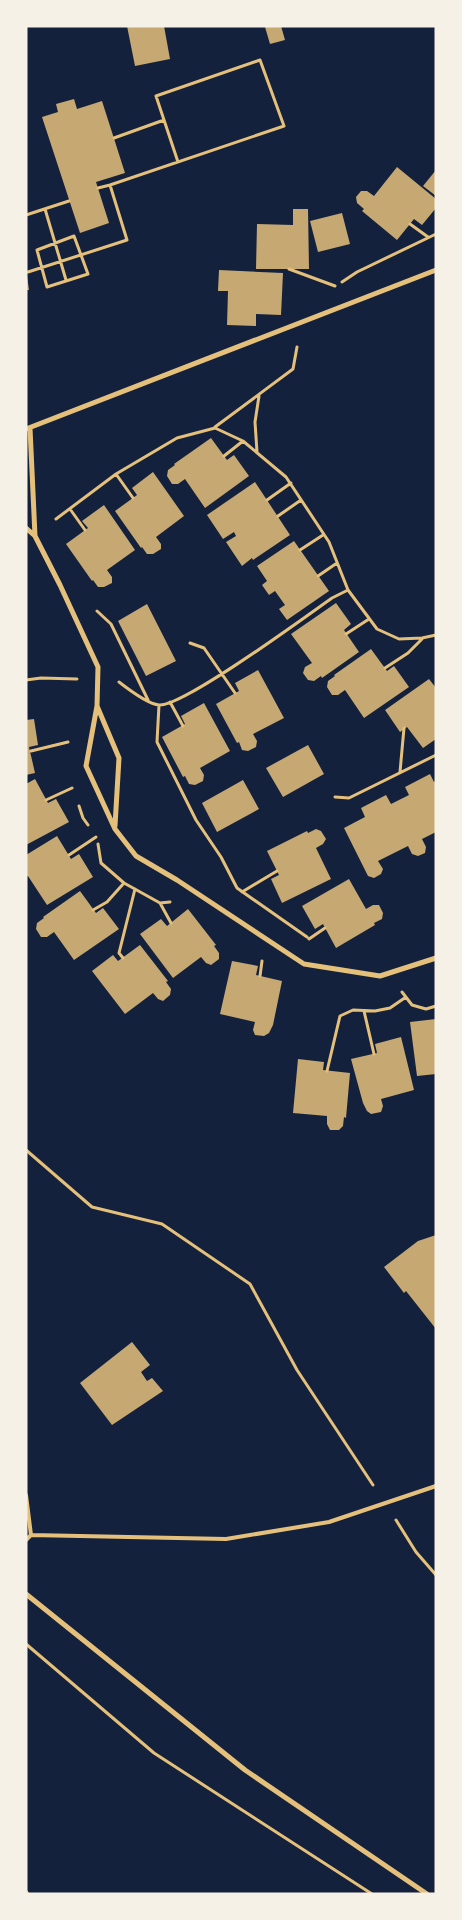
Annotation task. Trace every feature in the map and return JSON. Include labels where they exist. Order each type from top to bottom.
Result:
[{"type":"street","points":[[34,536],[28,429],[436,270]]},
{"type":"street","points":[[26,528],[34,536],[60,585],[98,667],[97,706],[86,766],[115,829],[136,856],[177,880],[304,964],[380,976],[436,958]]},
{"type":"street","points":[[97,706],[118,758],[115,829]]},
{"type":"street","points":[[26,1594],[245,1770],[427,1894]]},
{"type":"lane","points":[[26,1540],[31,1535],[226,1539],[329,1522],[436,1486]]},
{"type":"lane","points":[[26,1495],[31,1535]]},
{"type":"path","points":[[98,188],[110,185],[178,162],[284,126],[260,60],[156,96],[178,162]]},
{"type":"path","points":[[114,138],[164,120]]},
{"type":"path","points":[[28,272],[127,240],[110,185]]},
{"type":"path","points":[[26,215],[69,200]]},
{"type":"path","points":[[45,209],[66,280]]},
{"type":"path","points":[[410,224],[428,237]]},
{"type":"path","points":[[74,236],[88,274],[47,287],[36,250],[55,243],[74,236]]},
{"type":"path","points":[[289,269],[335,286]]},
{"type":"path","points":[[34,536],[116,474],[177,438],[215,428],[293,369],[302,322]]},
{"type":"path","points":[[257,453],[256,422],[259,395]]},
{"type":"path","points":[[215,428],[243,441],[286,477],[329,542],[348,590],[377,629],[399,639],[436,635]]},
{"type":"path","points":[[224,456],[243,441]]},
{"type":"path","points":[[116,474],[133,498]]},
{"type":"path","points":[[267,500],[291,484]]},
{"type":"path","points":[[278,516],[301,500]]},
{"type":"path","points":[[70,509],[85,530]]},
{"type":"path","points":[[300,550],[323,535]]},
{"type":"path","points":[[318,576],[337,563]]},
{"type":"path","points":[[98,667],[138,696],[159,705],[181,699],[223,673],[332,598],[348,590]]},
{"type":"path","points":[[346,634],[369,619]]},
{"type":"path","points":[[384,668],[408,653],[422,638]]},
{"type":"path","points":[[190,643],[204,648],[235,693]]},
{"type":"path","points":[[26,680],[41,678],[80,679]]},
{"type":"path","points":[[170,702],[183,726]]},
{"type":"path","points":[[159,705],[157,742],[196,820],[222,857],[237,888],[315,943]]},
{"type":"path","points":[[400,773],[404,728]]},
{"type":"path","points":[[30,751],[71,742]]},
{"type":"path","points":[[335,798],[349,798],[436,755]]},
{"type":"path","points":[[46,800],[73,788]]},
{"type":"path","points":[[69,855],[96,837]]},
{"type":"path","points":[[242,892],[277,871]]},
{"type":"path","points":[[93,910],[107,902],[124,883]]},
{"type":"path","points":[[123,958],[119,953],[134,889]]},
{"type":"path","points":[[160,903],[164,914],[171,923]]},
{"type":"path","points":[[309,939],[325,928]]},
{"type":"path","points":[[389,973],[412,1005],[426,1009],[436,1006]]},
{"type":"path","points":[[328,1071],[340,1016],[353,1010],[390,1008],[406,997]]},
{"type":"path","points":[[364,1010],[374,1054]]},
{"type":"path","points":[[26,1150],[92,1208],[162,1224],[250,1284],[297,1370],[416,1552],[436,1575]]},
{"type":"path","points":[[26,1644],[154,1753],[372,1894]]},
{"type":"building","points":[[127,26],[164,26],[170,59],[135,66]]},
{"type":"building","points":[[281,26],[285,40],[270,44],[265,27]]},
{"type":"building","points":[[74,99],[77,109],[102,101],[125,173],[96,182],[109,223],[80,233],[42,117],[58,112],[56,104]]},
{"type":"building","points":[[397,167],[436,199],[436,208],[422,225],[414,219],[397,240],[362,211],[364,209],[357,203],[356,197],[361,191],[367,191],[374,196]]},
{"type":"building","points":[[436,170],[436,196],[423,186]]},
{"type":"building","points":[[293,209],[308,209],[309,269],[256,269],[257,224],[293,225]]},
{"type":"building","points":[[342,213],[350,244],[318,252],[310,221]]},
{"type":"building","points":[[26,269],[29,290],[26,290]]},
{"type":"building","points":[[219,270],[283,273],[281,315],[256,314],[256,326],[227,325],[228,291],[218,291]]},
{"type":"building","points":[[211,438],[227,460],[234,455],[249,476],[205,508],[185,479],[178,484],[172,484],[167,476],[168,470],[174,464]]},
{"type":"building","points":[[153,472],[184,516],[156,537],[161,544],[161,549],[153,554],[147,554],[115,511],[137,495],[132,488]]},
{"type":"building","points":[[255,482],[290,535],[242,566],[226,542],[236,536],[234,532],[223,539],[207,515]]},
{"type":"building","points":[[104,505],[135,550],[107,570],[112,577],[112,583],[104,587],[98,587],[66,544],[88,528],[82,521]]},
{"type":"building","points":[[294,541],[329,591],[287,620],[279,609],[285,605],[275,591],[269,595],[262,585],[267,581],[257,566]]},
{"type":"building","points":[[336,603],[351,624],[344,630],[359,652],[322,678],[321,676],[314,681],[308,680],[303,673],[305,667],[312,663],[291,634]]},
{"type":"building","points":[[147,604],[176,661],[146,676],[118,621]]},
{"type":"building","points":[[371,649],[387,671],[394,666],[409,687],[364,718],[345,690],[338,695],[332,695],[327,687],[328,681],[334,675]]},
{"type":"building","points":[[258,670],[284,718],[253,734],[257,741],[256,747],[248,751],[242,750],[239,742],[237,743],[216,704],[239,691],[235,683]]},
{"type":"building","points":[[429,679],[436,688],[436,739],[423,748],[407,727],[400,732],[385,710]]},
{"type":"building","points":[[204,703],[230,751],[200,768],[204,775],[203,781],[195,785],[189,784],[185,776],[183,777],[162,737],[185,724],[181,716]]},
{"type":"building","points":[[34,719],[38,745],[29,747],[35,773],[26,775],[26,720]]},
{"type":"building","points":[[308,745],[324,774],[283,797],[266,768]]},
{"type":"building","points":[[430,774],[434,782],[436,781],[436,832],[422,839],[426,847],[425,853],[418,856],[412,854],[408,846],[378,861],[383,869],[381,874],[374,878],[368,876],[344,828],[365,817],[361,808],[386,795],[391,804],[409,795],[405,787]]},
{"type":"building","points":[[35,779],[48,803],[56,799],[69,822],[26,845],[26,784]]},
{"type":"building","points":[[243,780],[259,809],[217,832],[202,803]]},
{"type":"building","points":[[316,829],[321,831],[326,839],[323,844],[316,848],[331,879],[282,903],[271,879],[279,875],[267,851],[307,831],[308,833]]},
{"type":"building","points":[[57,836],[71,859],[79,854],[93,877],[47,905],[28,876],[26,877],[26,855]]},
{"type":"building","points":[[349,879],[366,909],[373,905],[379,905],[383,913],[382,919],[336,948],[323,924],[315,929],[302,906]]},
{"type":"building","points":[[80,891],[96,913],[103,908],[119,929],[74,960],[54,932],[47,937],[41,937],[36,929],[37,923],[43,917]]},
{"type":"building","points":[[188,909],[216,945],[214,946],[219,953],[219,959],[211,965],[206,963],[201,957],[173,978],[140,934],[161,919],[167,926]]},
{"type":"building","points":[[140,945],[168,981],[166,982],[171,989],[170,995],[163,1001],[158,999],[153,993],[125,1014],[92,971],[113,955],[118,961]]},
{"type":"building","points":[[232,961],[258,966],[256,975],[282,981],[273,1025],[269,1033],[264,1036],[255,1035],[253,1030],[255,1022],[220,1014]]},
{"type":"building","points":[[436,1019],[436,1074],[417,1076],[410,1022]]},
{"type":"building","points":[[401,1037],[414,1090],[381,1099],[383,1106],[381,1112],[371,1114],[363,1103],[351,1059],[377,1053],[375,1044]]},
{"type":"building","points":[[298,1059],[324,1062],[323,1070],[350,1073],[346,1118],[344,1117],[343,1126],[339,1130],[330,1130],[327,1124],[327,1116],[293,1113]]},
{"type":"building","points":[[436,1235],[436,1329],[384,1267],[418,1241]]},
{"type":"building","points":[[132,1342],[150,1365],[141,1372],[147,1381],[152,1378],[163,1391],[112,1425],[80,1383]]}]
